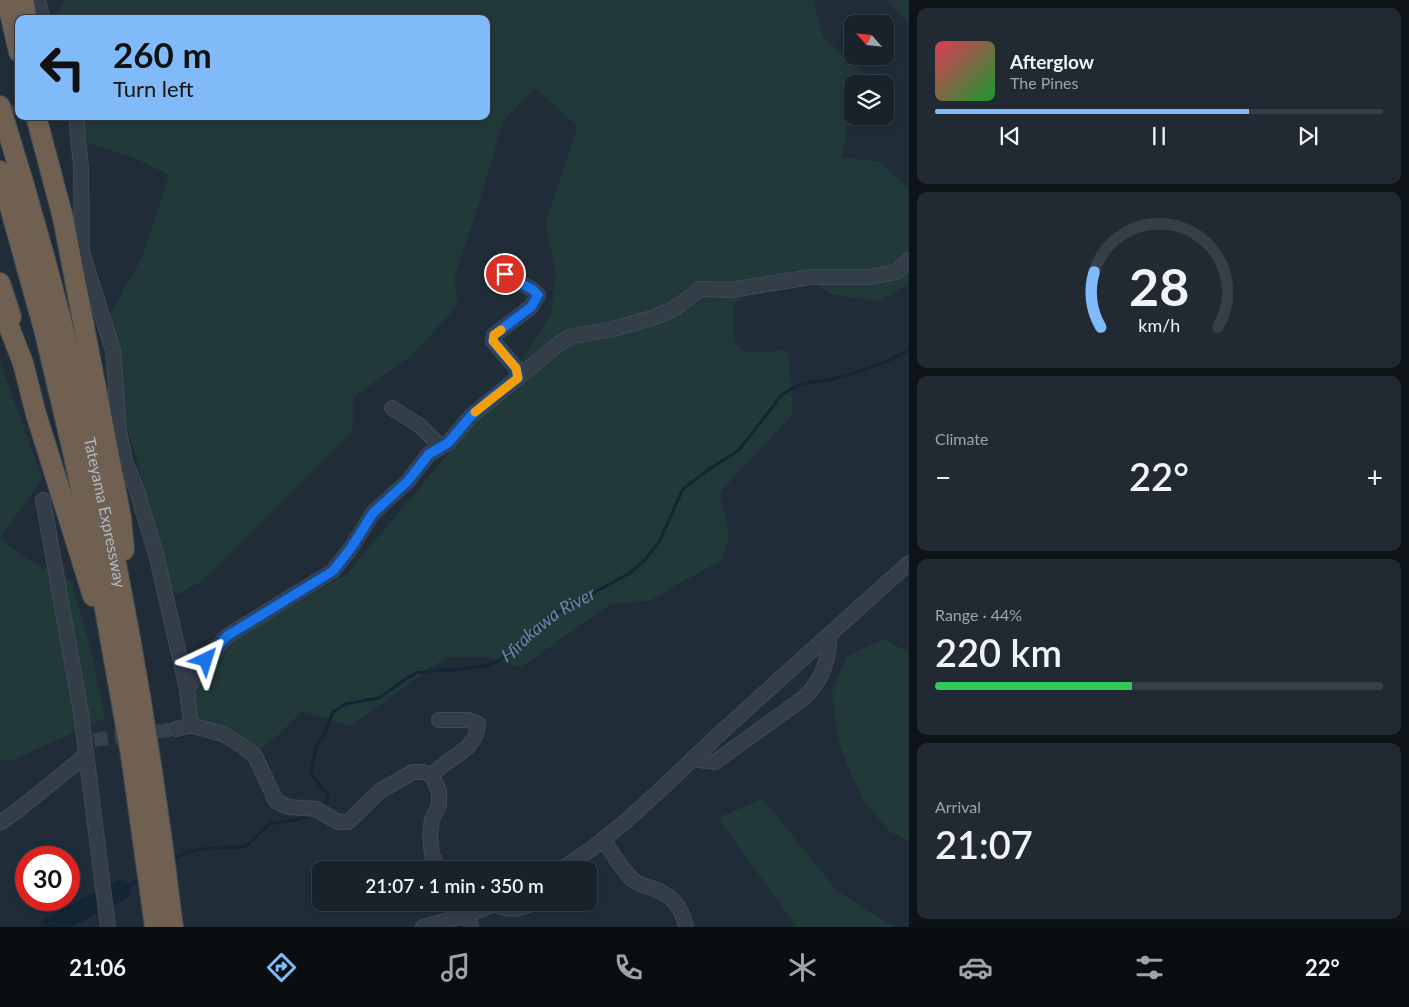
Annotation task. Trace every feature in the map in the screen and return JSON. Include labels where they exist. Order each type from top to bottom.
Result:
[{"type":"highway","points":[[7,0],[15,35]]},
{"type":"highway","points":[[23,0],[26,15]]},
{"type":"highway","name":"Tateyama Expressway","points":[[0,106],[20,168],[62,324],[114,550],[126,670],[160,894],[173,927]]},
{"type":"highway","points":[[37,120],[63,218],[121,518],[126,670]]},
{"type":"highway","points":[[46,154],[50,137],[47,120]]},
{"type":"highway","name":"Tateyama Expressway","points":[[0,171],[44,329],[97,564],[126,670]]},
{"type":"highway","points":[[0,283],[47,450],[126,670]]},
{"type":"highway","points":[[0,304],[23,363]]},
{"type":"highway","name":"Tateyama Expressway","points":[[155,927],[160,894]]},
{"type":"street","points":[[38,0],[42,15]]},
{"type":"street","points":[[73,120],[81,167],[82,252],[113,350],[119,430],[125,461],[137,491],[157,558],[188,688],[191,725]]},
{"type":"street","points":[[188,688],[206,660],[227,636],[333,571],[351,548],[373,513],[408,481],[429,454],[448,443],[471,416],[569,337],[617,328],[652,318],[674,309],[700,290],[731,290],[811,276],[870,277],[896,272],[909,260]]},
{"type":"street","points":[[505,274],[533,290],[538,295],[531,307],[494,335],[493,341],[516,368],[518,378]]},
{"type":"street","points":[[392,408],[419,425],[441,446]]},
{"type":"street","points":[[43,500],[88,745],[108,927]]},
{"type":"street","points":[[574,861],[637,811],[909,563]]},
{"type":"street","points":[[692,759],[715,762],[805,697],[822,675],[829,654],[830,634]]},
{"type":"street","points":[[432,776],[438,768],[470,746],[477,734],[478,724],[468,720],[439,720]]},
{"type":"street","points":[[176,729],[191,725],[223,734],[242,744],[255,756],[276,801],[288,807],[319,811],[338,822],[348,822],[380,791],[413,772],[423,772],[432,776],[439,791],[439,805],[432,819],[430,836],[432,855],[435,861]]},
{"type":"street","points":[[0,823],[18,811],[88,745]]},
{"type":"street","points":[[603,839],[631,878],[640,884],[672,897],[680,908],[686,927]]},
{"type":"street","points":[[423,927],[469,921],[485,911]]},
{"type":"green space","points":[[66,0],[817,0],[813,2],[824,39],[844,56],[844,65],[855,65],[867,75],[844,75],[844,125],[847,125],[842,157],[880,162],[909,189],[909,283],[880,301],[831,294],[793,271],[733,304],[734,342],[746,352],[788,351],[793,414],[720,492],[729,538],[721,560],[649,601],[611,604],[521,667],[488,657],[446,657],[351,726],[302,711],[278,735],[260,749],[187,733],[197,684],[234,638],[346,575],[501,391],[551,315],[556,272],[545,223],[578,127],[535,88],[503,121],[480,200],[454,278],[458,305],[411,356],[354,397],[352,431],[203,580],[178,595],[151,570],[139,465],[124,417],[111,313],[143,256],[169,175],[132,157],[88,143],[83,120],[490,120],[490,15],[58,15],[58,12]]},
{"type":"green space","points":[[885,0],[909,0],[909,22]]},
{"type":"green space","points":[[0,362],[42,479],[0,538]]},
{"type":"green space","points":[[0,538],[22,556],[70,580],[89,642],[105,718],[11,761],[0,759]]},
{"type":"green space","points":[[885,639],[909,653],[909,841],[889,831],[862,799],[839,744],[832,692],[846,657]]},
{"type":"green space","points":[[763,799],[836,890],[894,927],[797,927],[718,818]]},
{"type":"waterway","name":"Hirakawa River","points":[[321,809],[329,797],[311,774],[316,747],[325,733],[333,712],[345,704],[379,698],[416,673],[491,665],[511,653],[528,635],[556,613],[630,573],[644,561],[659,542],[683,489],[739,450],[780,397],[789,390],[804,384],[835,379],[870,368],[909,350]]},
{"type":"waterway","name":"Hirakawa River","points":[[173,859],[199,850],[245,847],[269,824],[295,820],[314,814]]},
{"type":"waterway","name":"Hirakawa River","points":[[121,890],[141,878]]},
{"type":"waterway","name":"Hirakawa River","points":[[50,927],[121,890]]},
{"type":"tunnel","points":[[0,111],[15,112]]},
{"type":"tunnel","points":[[94,740],[176,729]]},
{"type":"slow traffic","points":[[475,412],[518,378],[516,368],[493,341],[494,335],[501,330]]},
{"type":"route","points":[[206,660],[227,636],[333,571],[351,548],[373,513],[408,481],[429,454],[448,443],[471,416],[518,378],[516,368],[493,341],[494,335],[531,307],[538,295],[533,290],[505,274]]}]
